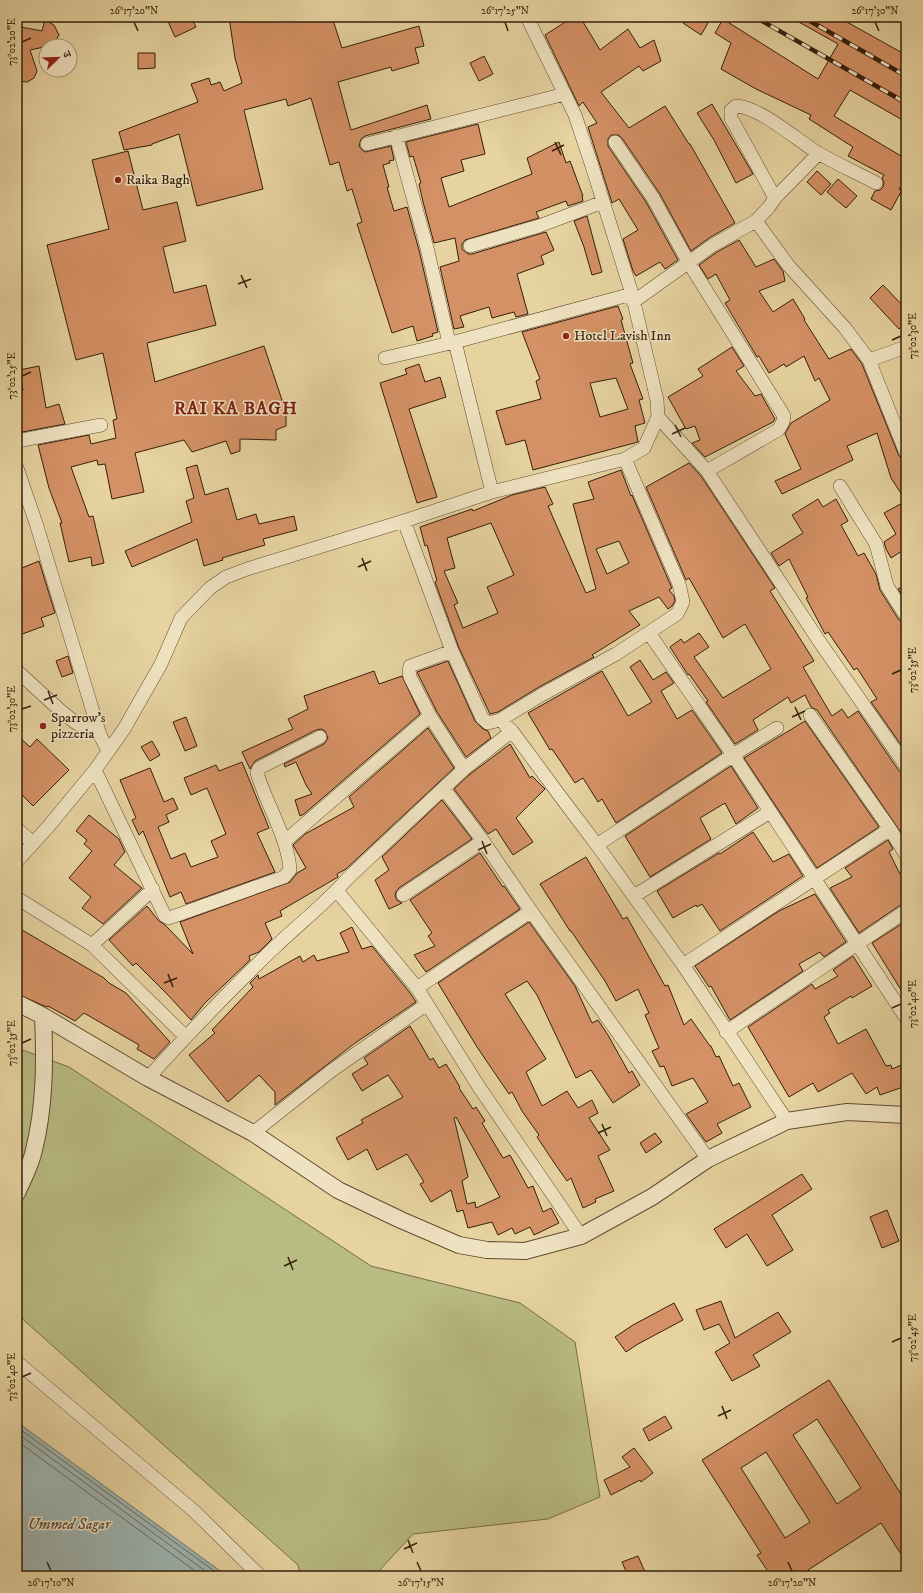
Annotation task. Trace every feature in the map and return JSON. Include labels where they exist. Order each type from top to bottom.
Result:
[{"type":"street","points":[[17,861],[95,770],[124,729],[161,664],[181,618],[210,588],[226,577],[247,569],[404,521],[492,492],[625,459],[644,448],[658,417],[657,400],[632,298],[603,202],[574,115],[527,17]]},
{"type":"street","points":[[367,144],[565,94]]},
{"type":"street","points":[[775,198],[731,118],[731,110],[736,106],[743,106],[755,111],[818,154],[876,183]]},
{"type":"street","points":[[396,136],[492,492]]},
{"type":"street","points":[[615,142],[654,198],[689,263],[784,416],[783,422],[778,430],[707,471]]},
{"type":"street","points":[[386,358],[632,298],[689,263],[713,245],[756,221],[775,198],[818,154]]},
{"type":"street","points":[[470,246],[538,226],[603,202]]},
{"type":"street","points":[[756,221],[788,265],[845,328],[869,360],[906,453]]},
{"type":"street","points":[[869,360],[906,347]]},
{"type":"street","points":[[658,417],[707,471],[819,641],[906,766]]},
{"type":"street","points":[[17,441],[101,425]]},
{"type":"street","points":[[404,521],[452,651],[482,718],[488,723],[500,720],[543,694],[616,654],[649,633],[677,614],[684,602],[679,584],[625,459]]},
{"type":"street","points":[[17,468],[36,523],[100,735],[108,751]]},
{"type":"street","points":[[840,486],[865,524],[876,544],[887,586],[906,616]]},
{"type":"street","points":[[649,633],[733,755],[906,1018]]},
{"type":"street","points":[[452,651],[410,666],[409,670],[410,677],[430,716],[464,769]]},
{"type":"street","points":[[17,671],[76,723],[100,735]]},
{"type":"street","points":[[810,715],[890,829],[906,855]]},
{"type":"street","points":[[284,842],[430,716]]},
{"type":"street","points":[[500,720],[512,731],[634,896],[683,965],[726,1032],[787,1121]]},
{"type":"street","points":[[597,845],[733,755],[777,728]]},
{"type":"street","points":[[148,1078],[275,946],[337,891],[348,878],[464,769],[512,731]]},
{"type":"street","points":[[95,770],[152,890],[165,916],[169,918],[284,877],[290,870],[290,861],[284,842],[260,785],[257,773],[259,768],[320,737]]},
{"type":"street","points":[[444,789],[483,841],[530,911],[708,1159]]},
{"type":"street","points":[[634,896],[770,812]]},
{"type":"street","points":[[17,829],[33,843]]},
{"type":"street","points":[[683,965],[890,829]]},
{"type":"street","points":[[403,895],[483,841]]},
{"type":"street","points":[[92,946],[152,890]]},
{"type":"street","points":[[337,891],[417,988],[479,1087],[581,1236]]},
{"type":"street","points":[[17,898],[92,946],[186,1037]]},
{"type":"street","points":[[417,988],[530,911]]},
{"type":"street","points":[[726,1032],[906,911]]},
{"type":"street","points":[[17,1003],[43,1016],[148,1078],[253,1133],[338,1190],[401,1220],[459,1245],[487,1250],[525,1251],[581,1236],[652,1197],[708,1159],[787,1121],[847,1112],[906,1115]]},
{"type":"street","points":[[253,1133],[331,1071],[427,1004]]},
{"type":"street","points":[[17,1193],[34,1152],[42,1108],[44,1054],[43,1016]]},
{"type":"street","points":[[17,1362],[194,1511],[260,1576]]},
{"type":"green space","points":[[17,1048],[69,1067],[371,1266],[520,1303],[575,1342],[600,1497],[548,1519],[413,1534],[378,1572],[378,1576],[301,1576],[298,1565],[17,1314]]},
{"type":"water","name":"Ummed Sagar","points":[[17,1422],[227,1576],[17,1576]]},
{"type":"building","points":[[166,17],[191,17],[196,27],[175,37]]},
{"type":"building","points":[[229,17],[332,17],[342,48],[419,26],[424,46],[415,48],[419,63],[392,71],[391,67],[338,82],[351,130],[427,105],[431,119],[365,136],[361,139],[359,146],[365,152],[391,146],[394,160],[383,165],[389,187],[387,187],[394,211],[407,207],[419,250],[438,332],[432,334],[433,336],[417,341],[413,326],[392,333],[357,224],[362,222],[352,189],[347,191],[339,162],[330,165],[311,98],[288,106],[286,99],[244,110],[263,189],[197,206],[179,134],[152,145],[124,150],[119,132],[198,102],[191,84],[209,78],[211,85],[220,82],[224,91],[242,83],[235,58]]},
{"type":"building","points":[[573,17],[580,17],[600,50],[628,29],[640,48],[654,40],[661,61],[643,71],[639,66],[601,92],[629,128],[665,106],[690,144],[735,223],[709,238],[691,251],[660,194],[622,138],[618,135],[611,135],[608,139],[608,146],[646,202],[678,260],[665,269],[660,262],[636,276],[633,271],[623,239],[638,230],[619,199],[612,203],[588,127],[597,123],[583,102],[579,106],[545,35]]},
{"type":"building","points":[[693,17],[699,17],[708,23],[701,35],[683,23]]},
{"type":"building","points":[[790,17],[838,17],[906,55],[906,122],[850,90],[834,116],[906,159],[906,179],[899,189],[902,190],[891,210],[871,199],[875,191],[880,190],[883,187],[884,182],[882,178],[884,175],[848,156],[853,147],[809,119],[811,115],[756,89],[721,69],[731,43],[715,33],[723,19],[818,79],[838,44]]},
{"type":"building","points":[[17,19],[21,27],[42,31],[45,20],[54,25],[59,35],[57,38],[38,38],[38,48],[30,50],[37,71],[34,78],[27,82],[17,81]]},
{"type":"building","points":[[138,53],[155,53],[155,68],[138,69]]},
{"type":"building","points":[[484,56],[493,74],[479,81],[470,63]]},
{"type":"building","points":[[712,104],[753,174],[736,183],[714,140],[697,113]]},
{"type":"building","points":[[478,124],[485,154],[461,160],[464,171],[441,178],[449,207],[532,174],[527,158],[559,142],[566,163],[570,161],[583,196],[583,201],[568,206],[566,201],[536,212],[539,218],[465,240],[462,244],[462,249],[468,254],[472,254],[546,232],[554,250],[541,256],[544,264],[517,274],[528,314],[516,317],[514,312],[492,318],[489,307],[460,316],[464,327],[454,329],[440,267],[459,261],[455,238],[434,243],[419,184],[421,183],[413,156],[410,157],[406,142]]},
{"type":"building","points":[[128,151],[143,210],[177,202],[186,241],[163,247],[174,293],[206,285],[216,325],[147,343],[155,382],[264,346],[286,412],[286,426],[276,430],[276,440],[240,439],[240,451],[231,454],[226,441],[192,452],[184,440],[135,453],[144,492],[112,499],[105,464],[98,465],[97,460],[71,467],[89,517],[93,516],[104,563],[92,566],[91,557],[69,562],[60,523],[62,523],[49,488],[38,445],[89,435],[91,444],[116,438],[113,420],[117,419],[103,353],[76,360],[47,245],[109,229],[92,160]]},
{"type":"building","points":[[817,171],[831,184],[821,195],[807,182]]},
{"type":"building","points":[[838,179],[857,196],[846,208],[827,192]]},
{"type":"building","points":[[587,216],[602,272],[592,275],[584,247],[574,221]]},
{"type":"building","points":[[739,240],[756,267],[774,259],[783,271],[785,281],[759,291],[773,312],[793,299],[805,319],[804,320],[829,359],[851,349],[862,364],[899,456],[904,460],[906,468],[906,501],[891,478],[877,433],[847,446],[853,460],[782,494],[775,481],[801,469],[785,434],[791,423],[830,400],[819,378],[815,381],[804,356],[786,367],[784,364],[769,373],[759,356],[757,357],[725,303],[730,300],[716,274],[708,279],[699,265],[717,252]]},
{"type":"building","points":[[883,285],[906,309],[906,322],[899,329],[870,298]]},
{"type":"building","points":[[618,306],[623,319],[621,320],[633,363],[630,364],[643,399],[639,400],[645,423],[635,426],[638,442],[533,470],[525,440],[506,445],[496,411],[541,399],[536,381],[540,379],[522,332]],"holes":[[[616,378],[628,409],[600,417],[590,383]]]},
{"type":"building","points":[[732,347],[744,366],[736,371],[755,396],[761,394],[775,419],[773,422],[705,457],[692,443],[700,440],[695,426],[686,429],[668,397],[703,376],[698,369]]},
{"type":"building","points":[[419,364],[425,382],[440,377],[446,397],[409,409],[437,497],[417,503],[380,383],[407,374],[405,369]]},
{"type":"building","points":[[39,366],[46,408],[59,404],[65,424],[17,433],[17,392],[23,390],[19,370]]},
{"type":"building","points":[[689,463],[701,476],[775,588],[770,591],[814,661],[803,667],[832,716],[842,709],[848,718],[858,711],[899,771],[906,774],[906,840],[817,710],[811,707],[805,695],[791,703],[788,697],[753,720],[758,730],[735,744],[706,702],[708,701],[689,674],[688,675],[670,647],[681,639],[684,643],[699,633],[709,647],[694,657],[723,698],[771,669],[745,624],[723,638],[689,578],[686,580],[646,487]]},
{"type":"building","points":[[197,465],[205,495],[228,488],[237,520],[256,514],[259,524],[294,516],[297,530],[263,539],[265,545],[222,558],[223,560],[204,566],[197,539],[132,567],[125,551],[192,522],[186,501],[194,498],[186,468]]},
{"type":"building","points":[[621,470],[672,588],[669,590],[674,596],[675,601],[668,609],[659,597],[629,611],[640,625],[592,655],[594,657],[539,687],[498,712],[490,714],[459,648],[435,582],[437,581],[427,545],[425,546],[420,527],[472,509],[473,511],[512,495],[545,487],[553,504],[548,506],[586,593],[596,589],[573,504],[594,499],[588,482]],"holes":[[[491,523],[514,575],[487,587],[498,613],[463,628],[454,605],[458,603],[444,571],[455,568],[447,538]],[[619,541],[629,563],[607,574],[596,549]]]},
{"type":"building","points":[[818,499],[823,507],[836,499],[848,521],[841,525],[858,556],[864,553],[876,574],[880,590],[899,620],[906,624],[906,752],[871,702],[877,699],[857,668],[854,670],[828,632],[825,634],[806,598],[808,597],[789,559],[779,566],[771,553],[803,533],[792,515]]},
{"type":"building","points":[[906,501],[906,551],[905,549],[891,558],[884,542],[896,534],[884,513]]},
{"type":"building","points":[[39,561],[55,613],[41,618],[44,626],[17,636],[17,570]]},
{"type":"building","points":[[906,585],[906,601],[898,589]]},
{"type":"building","points":[[68,656],[73,673],[62,677],[56,661]]},
{"type":"building","points":[[640,660],[653,680],[666,672],[674,683],[661,691],[677,719],[692,710],[722,753],[616,823],[602,799],[598,802],[583,778],[575,783],[552,749],[550,750],[528,713],[602,671],[628,716],[652,702],[630,667]]},
{"type":"building","points":[[448,661],[475,721],[483,729],[488,731],[491,738],[466,757],[437,712],[417,672]]},
{"type":"building","points":[[374,671],[379,684],[402,676],[420,714],[300,816],[295,800],[312,794],[306,785],[296,762],[285,767],[284,764],[324,744],[328,738],[325,731],[321,729],[316,730],[255,761],[250,769],[242,752],[293,729],[288,719],[308,709],[304,696]]},
{"type":"building","points":[[186,717],[197,746],[185,751],[173,722]]},
{"type":"building","points":[[805,721],[879,827],[817,868],[744,758]]},
{"type":"building","points":[[428,728],[454,768],[346,869],[337,874],[338,877],[280,911],[282,916],[265,923],[272,939],[259,952],[249,956],[250,960],[205,1003],[191,1020],[136,963],[133,966],[109,940],[147,906],[158,920],[165,925],[193,954],[180,922],[290,882],[297,873],[306,868],[293,845],[305,834],[354,807],[349,797]]},
{"type":"building","points":[[17,735],[30,747],[37,739],[69,770],[33,806],[17,790]]},
{"type":"building","points":[[152,741],[160,755],[150,761],[141,747]]},
{"type":"building","points":[[510,744],[530,778],[532,776],[545,789],[516,818],[533,842],[513,855],[496,829],[488,834],[454,789],[469,775]]},
{"type":"building","points":[[242,762],[269,828],[257,833],[275,872],[186,904],[181,892],[170,897],[143,831],[139,835],[132,820],[136,818],[120,780],[150,768],[164,802],[173,798],[178,809],[166,815],[169,822],[158,827],[171,859],[185,853],[191,867],[218,857],[211,841],[226,834],[207,788],[191,795],[184,778],[216,765],[219,771]]},
{"type":"building","points":[[731,766],[758,808],[736,824],[725,803],[700,818],[711,839],[650,877],[625,836]]},
{"type":"building","points":[[442,800],[472,839],[399,888],[395,896],[397,900],[402,903],[389,909],[375,880],[389,870],[382,857]]},
{"type":"building","points":[[89,815],[119,839],[125,852],[114,865],[142,888],[103,924],[82,908],[91,897],[69,878],[92,851],[84,844],[87,840],[76,831]]},
{"type":"building","points":[[753,832],[773,862],[789,854],[803,876],[720,931],[702,904],[697,907],[696,905],[673,918],[657,891],[719,853],[720,854]]},
{"type":"building","points":[[888,840],[893,849],[889,852],[900,874],[906,870],[906,903],[902,904],[859,933],[830,888],[852,877],[845,868]]},
{"type":"building","points":[[480,853],[520,909],[426,972],[414,955],[435,946],[428,936],[432,933],[410,900]]},
{"type":"building","points":[[586,857],[623,919],[627,917],[665,986],[668,985],[684,1025],[691,1019],[711,1046],[716,1057],[719,1056],[733,1086],[739,1083],[751,1107],[717,1124],[722,1133],[706,1142],[686,1114],[708,1102],[693,1078],[672,1086],[664,1066],[660,1067],[652,1051],[659,1048],[645,1015],[649,1013],[638,989],[616,1001],[605,981],[570,931],[540,884]]},
{"type":"building","points":[[815,894],[846,942],[824,957],[820,952],[799,964],[803,971],[730,1020],[711,986],[709,987],[695,966],[779,911]]},
{"type":"building","points":[[906,921],[906,998],[872,943]]},
{"type":"building","points":[[529,922],[575,986],[592,1023],[598,1020],[629,1073],[632,1071],[640,1085],[613,1103],[591,1070],[576,1078],[537,995],[527,981],[505,994],[546,1059],[526,1072],[542,1106],[567,1091],[578,1108],[592,1100],[598,1113],[589,1118],[610,1150],[598,1156],[614,1191],[595,1199],[596,1202],[583,1208],[571,1178],[567,1181],[555,1164],[537,1137],[539,1135],[522,1111],[512,1092],[509,1094],[477,1047],[438,983]]},
{"type":"building","points":[[17,927],[104,978],[109,983],[126,993],[170,1042],[154,1059],[137,1049],[139,1045],[84,1013],[75,1021],[48,1006],[47,1007],[17,994]]},
{"type":"building","points":[[352,927],[362,949],[372,946],[416,1002],[355,1043],[275,1105],[275,1092],[259,1075],[228,1102],[189,1055],[215,1033],[212,1030],[253,987],[250,983],[258,975],[259,979],[300,956],[303,962],[314,955],[317,961],[349,952],[340,933]]},
{"type":"building","points":[[853,956],[872,986],[852,998],[851,996],[828,1010],[830,1013],[824,1017],[838,1044],[866,1029],[886,1066],[891,1065],[892,1069],[906,1063],[906,1086],[880,1095],[877,1087],[866,1094],[852,1073],[818,1092],[813,1083],[789,1097],[748,1027],[812,984],[815,989],[838,976],[833,970]]},
{"type":"building","points":[[410,1026],[430,1060],[433,1058],[439,1068],[446,1064],[460,1087],[459,1088],[473,1109],[476,1107],[485,1121],[482,1123],[503,1158],[510,1155],[528,1188],[533,1186],[543,1212],[551,1208],[559,1223],[534,1235],[530,1227],[515,1234],[512,1228],[498,1235],[492,1222],[468,1228],[463,1210],[457,1212],[451,1190],[431,1202],[420,1184],[424,1182],[407,1154],[377,1170],[367,1149],[348,1160],[336,1138],[363,1123],[361,1120],[403,1097],[388,1075],[362,1091],[352,1074],[368,1064],[364,1058]],"holes":[[[456,1117],[500,1197],[476,1208],[475,1202],[467,1204],[462,1181],[468,1177],[454,1118]]]},
{"type":"building","points":[[655,1133],[662,1142],[646,1153],[640,1143]]},
{"type":"building","points":[[802,1174],[812,1189],[772,1215],[793,1250],[767,1266],[747,1234],[726,1248],[714,1229]]},
{"type":"building","points":[[887,1210],[899,1241],[882,1248],[870,1217]]},
{"type":"building","points":[[721,1301],[735,1338],[778,1312],[791,1332],[753,1355],[760,1366],[732,1381],[715,1352],[730,1343],[719,1324],[704,1330],[696,1310]]},
{"type":"building","points":[[674,1303],[683,1320],[626,1352],[615,1337],[633,1325]]},
{"type":"building","points":[[829,1380],[906,1502],[906,1562],[881,1523],[808,1570],[812,1576],[771,1576],[757,1555],[761,1553],[702,1460]],"holes":[[[817,1419],[861,1488],[837,1504],[793,1435]],[[766,1452],[810,1522],[785,1538],[741,1468]]]},
{"type":"building","points":[[665,1416],[672,1428],[649,1441],[643,1429]]},
{"type":"building","points":[[634,1448],[653,1473],[641,1482],[640,1480],[611,1495],[604,1480],[630,1467],[622,1457]]},
{"type":"building","points":[[638,1556],[645,1572],[634,1576],[628,1576],[622,1562]]},
{"type":"railway","points":[[755,17],[906,103]]},
{"type":"railway","points":[[803,17],[906,76]]},
{"type":"place","name":"Raika Bagh","points":[[118,180]]},
{"type":"place","name":"Hotel Lavish Inn","points":[[566,336]]},
{"type":"place","name":"Sparrow's pizzeria","points":[[43,726]]},
{"type":"district","name":"RAI KA BAGH","points":[[236,409]]}]
